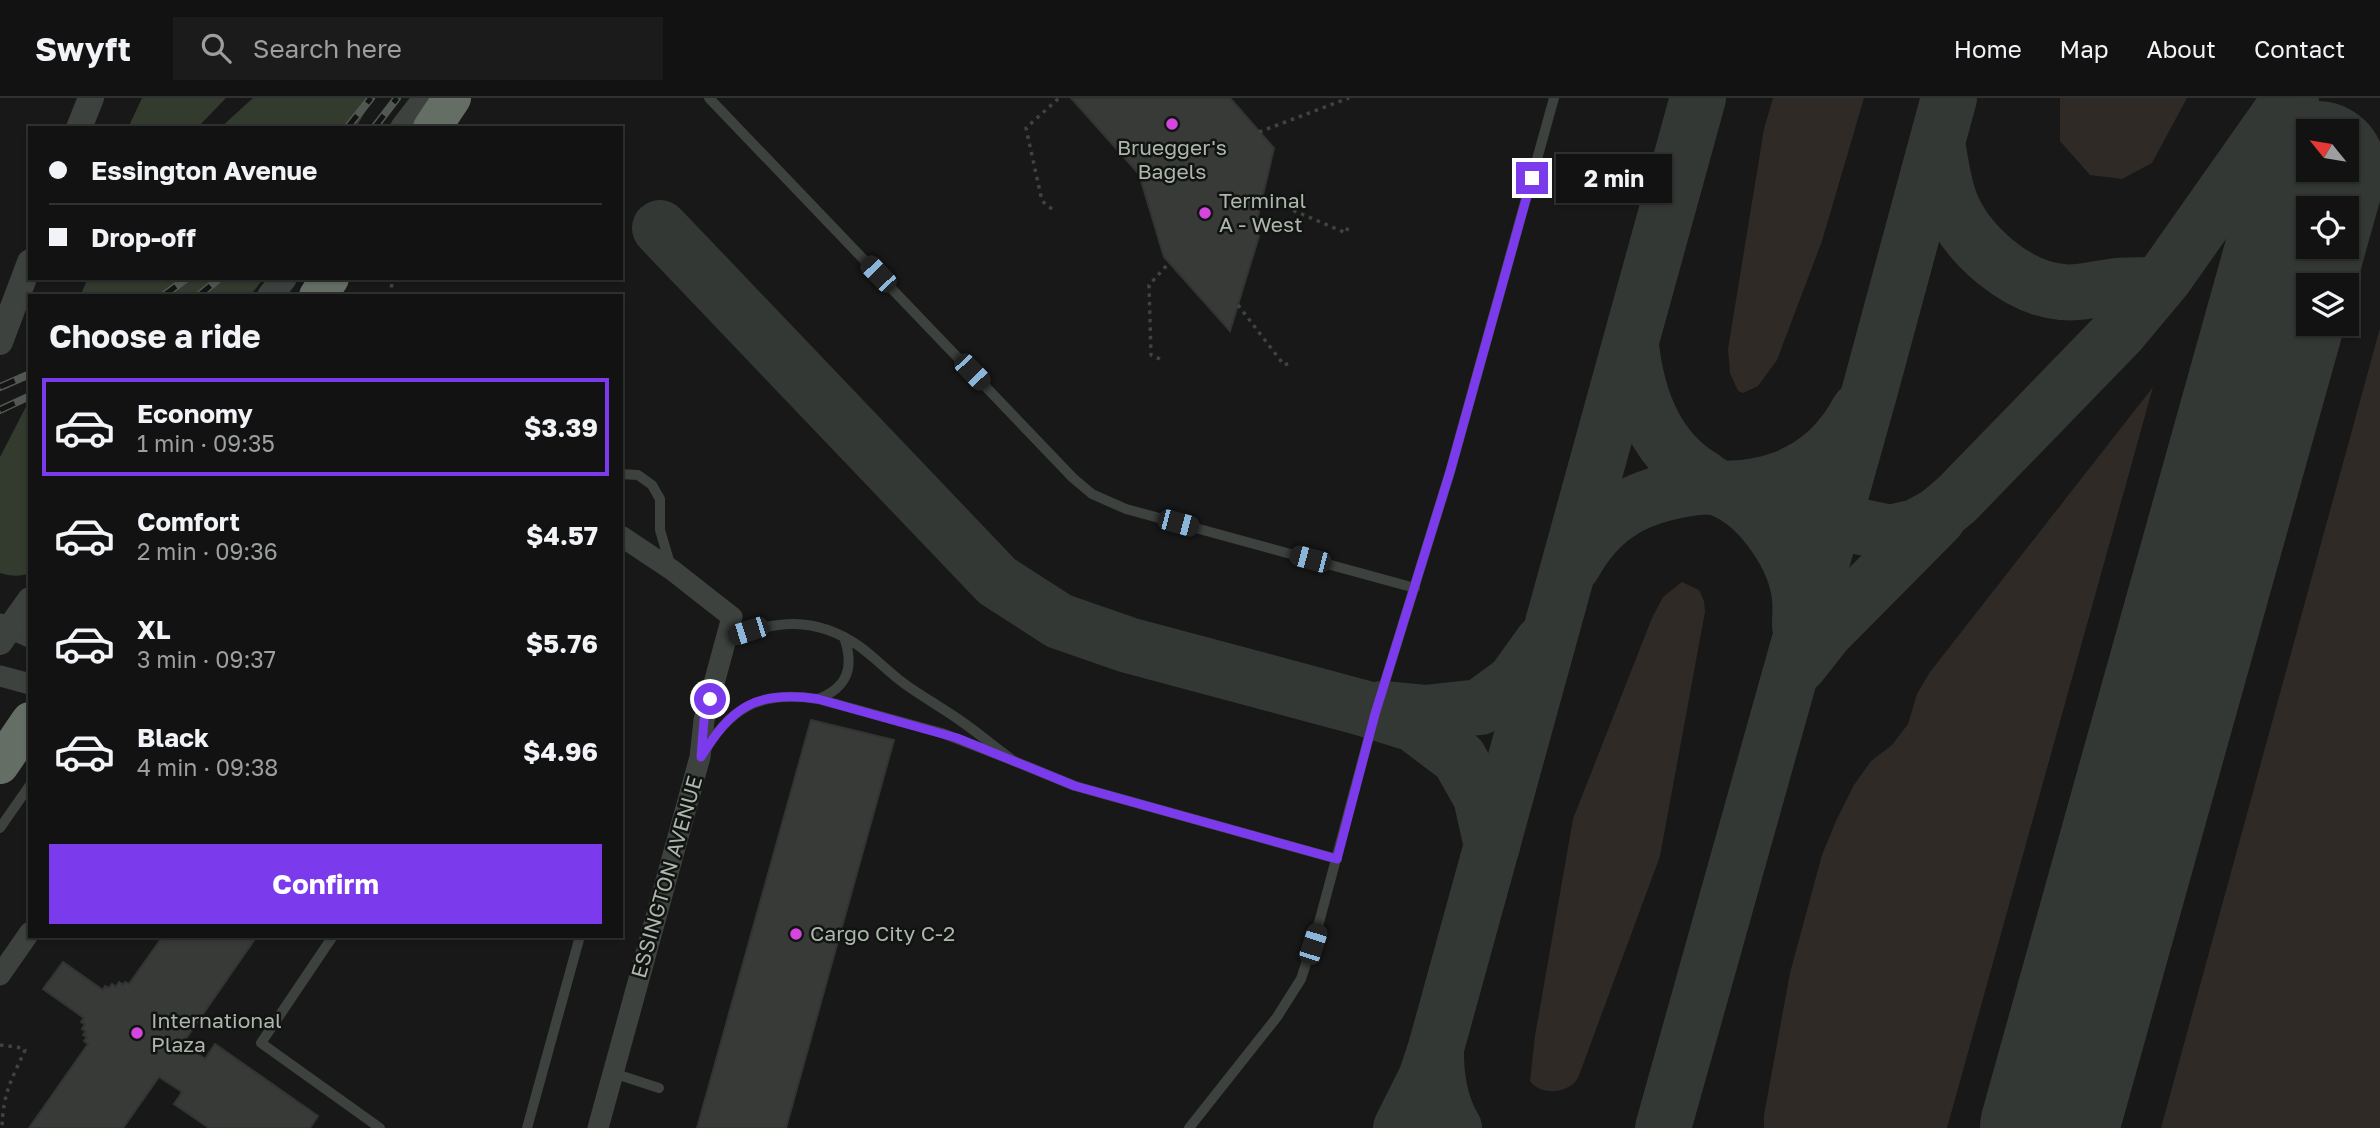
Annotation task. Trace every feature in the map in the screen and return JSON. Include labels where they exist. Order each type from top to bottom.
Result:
[{"type":"highway","points":[[433,126],[452,98]]},
{"type":"highway","points":[[0,765],[28,724]]},
{"type":"street","points":[[80,126],[90,98]]},
{"type":"street","points":[[405,126],[426,98]]},
{"type":"street","points":[[0,342],[28,267]]},
{"type":"street","points":[[272,294],[282,280]]},
{"type":"street","name":"ESSINGTON AVENUE","points":[[598,1128],[701,757],[704,720],[732,617],[672,570],[623,537]]},
{"type":"street","points":[[10,633],[28,603]]},
{"type":"street","points":[[0,676],[28,683]]},
{"type":"street","points":[[0,975],[28,935]]},
{"type":"lane","points":[[709,98],[1073,478],[1092,494],[1126,509],[1415,588]]},
{"type":"lane","points":[[1189,1128],[1278,1017],[1301,979],[1337,859],[1375,714],[1454,459],[1554,98]]},
{"type":"lane","points":[[623,474],[638,475],[652,485],[660,499],[660,530],[672,570]]},
{"type":"lane","points":[[727,638],[758,628],[788,624],[817,626],[844,637],[906,685],[958,719],[1014,761]]},
{"type":"lane","points":[[818,699],[837,689],[847,673],[850,657],[844,637]]},
{"type":"lane","points":[[701,757],[715,734],[746,705],[771,698],[818,699],[943,733],[1075,786],[1337,859]]},
{"type":"lane","points":[[0,828],[28,788]]},
{"type":"lane","points":[[332,938],[261,1043],[380,1128]]},
{"type":"lane","points":[[527,1128],[579,938]]},
{"type":"lane","points":[[613,1073],[660,1088]]},
{"type":"path","points":[[1052,209],[1042,201],[1026,128],[1059,98]]},
{"type":"path","points":[[1259,132],[1349,98]]},
{"type":"path","points":[[1262,197],[1346,233],[1349,224]]},
{"type":"path","points":[[1160,359],[1152,355],[1149,285],[1169,263]]},
{"type":"path","points":[[1238,305],[1284,365],[1293,362]]},
{"type":"path","points":[[0,1045],[25,1050],[5,1096],[2,1128]]},
{"type":"shaded area","points":[[142,98],[226,98],[199,126],[129,126]]},
{"type":"shaded area","points":[[253,98],[373,98],[357,126],[222,126]]},
{"type":"shaded area","points":[[1773,98],[1864,98],[1822,241],[1777,360],[1758,386],[1743,393],[1738,391],[1730,373],[1728,349],[1764,129]]},
{"type":"shaded area","points":[[2060,98],[2187,98],[2152,163],[2122,179],[2090,175],[2060,141]]},
{"type":"shaded area","points":[[87,280],[262,280],[252,294],[81,294]]},
{"type":"shaded area","points":[[2380,328],[2380,1128],[2161,1128]]},
{"type":"shaded area","points":[[2153,387],[1947,1128],[1764,1128],[1764,1115],[1790,973],[1822,855],[1854,785],[1871,761],[1892,745],[1908,724],[1917,694],[1930,672]]},
{"type":"shaded area","points":[[28,403],[28,574],[22,575],[0,573],[0,457]]},
{"type":"shaded area","points":[[1682,582],[1699,590],[1705,612],[1660,856],[1578,1078],[1561,1090],[1547,1091],[1530,1081],[1535,1036],[1573,819],[1652,618],[1663,597]]},
{"type":"building","name":"Terminal A - West","points":[[1071,98],[1230,98],[1274,148],[1255,229],[1259,236],[1230,331],[1164,257],[1139,174]]},
{"type":"building","name":"Cargo City C-2","points":[[811,720],[894,740],[786,1128],[697,1128]]},
{"type":"building","name":"International Plaza","points":[[162,938],[256,938],[183,1043],[205,1059],[215,1044],[318,1116],[310,1128],[209,1128],[174,1104],[182,1092],[159,1077],[123,1128],[29,1128],[88,1044],[84,1041],[87,1037],[83,1035],[86,1031],[82,1029],[85,1024],[81,1022],[84,1018],[43,989],[63,962],[103,990],[105,986],[109,988],[112,984],[116,987],[119,982],[123,985],[125,982],[129,984]]},
{"type":"taxiway","points":[[1401,1128],[1426,1078],[1436,1048],[1698,98]]},
{"type":"taxiway","points":[[1663,1128],[1949,98]]},
{"type":"taxiway","points":[[1720,488],[1833,521],[1890,533],[1916,527],[1938,515],[1957,499],[2119,332],[2165,277],[2291,98]]},
{"type":"taxiway","points":[[1937,144],[1946,188],[1958,218],[1980,248],[2011,273],[2045,289],[2062,292],[2158,285]]},
{"type":"taxiway","points":[[660,228],[997,581],[1059,621],[1128,645],[1414,724],[1459,758],[1481,797],[1492,846]]},
{"type":"taxiway","points":[[1631,346],[1638,385],[1651,421],[1661,438],[1686,466],[1719,487],[1738,488],[1778,481],[1809,466],[1837,442],[1859,410]]},
{"type":"taxiway","points":[[1573,565],[1594,535],[1633,504],[1684,489],[1721,489],[1749,507],[1774,534],[1784,550],[1797,583],[1800,626]]},
{"type":"taxiway","points":[[1799,665],[1826,631],[1938,518]]},
{"type":"taxiway","points":[[1382,709],[1425,713],[1480,707],[1514,682],[1542,643]]},
{"type":"taxiway","points":[[1436,1048],[1439,1090],[1454,1128]]},
{"type":"runway","points":[[2049,1128],[2314,182]]},
{"type":"railway","points":[[349,126],[371,98]]},
{"type":"railway","points":[[376,126],[397,98]]},
{"type":"railway","points":[[166,294],[184,280]]},
{"type":"railway","points":[[200,294],[218,280]]},
{"type":"railway","points":[[0,387],[28,375]]},
{"type":"railway","points":[[0,410],[28,397]]},
{"type":"place","name":"Bruegger's Bagels","points":[[1172,124]]},
{"type":"place","name":"Terminal A - West","points":[[1205,213]]},
{"type":"place","name":"Cargo City C-2","points":[[796,934]]},
{"type":"place","name":"International Plaza","points":[[137,1033]]},
{"type":"route","points":[[710,699],[704,720],[701,757],[715,734],[746,705],[771,698],[818,699],[943,733],[1075,786],[1337,859],[1375,714],[1450,472],[1532,178]]}]
